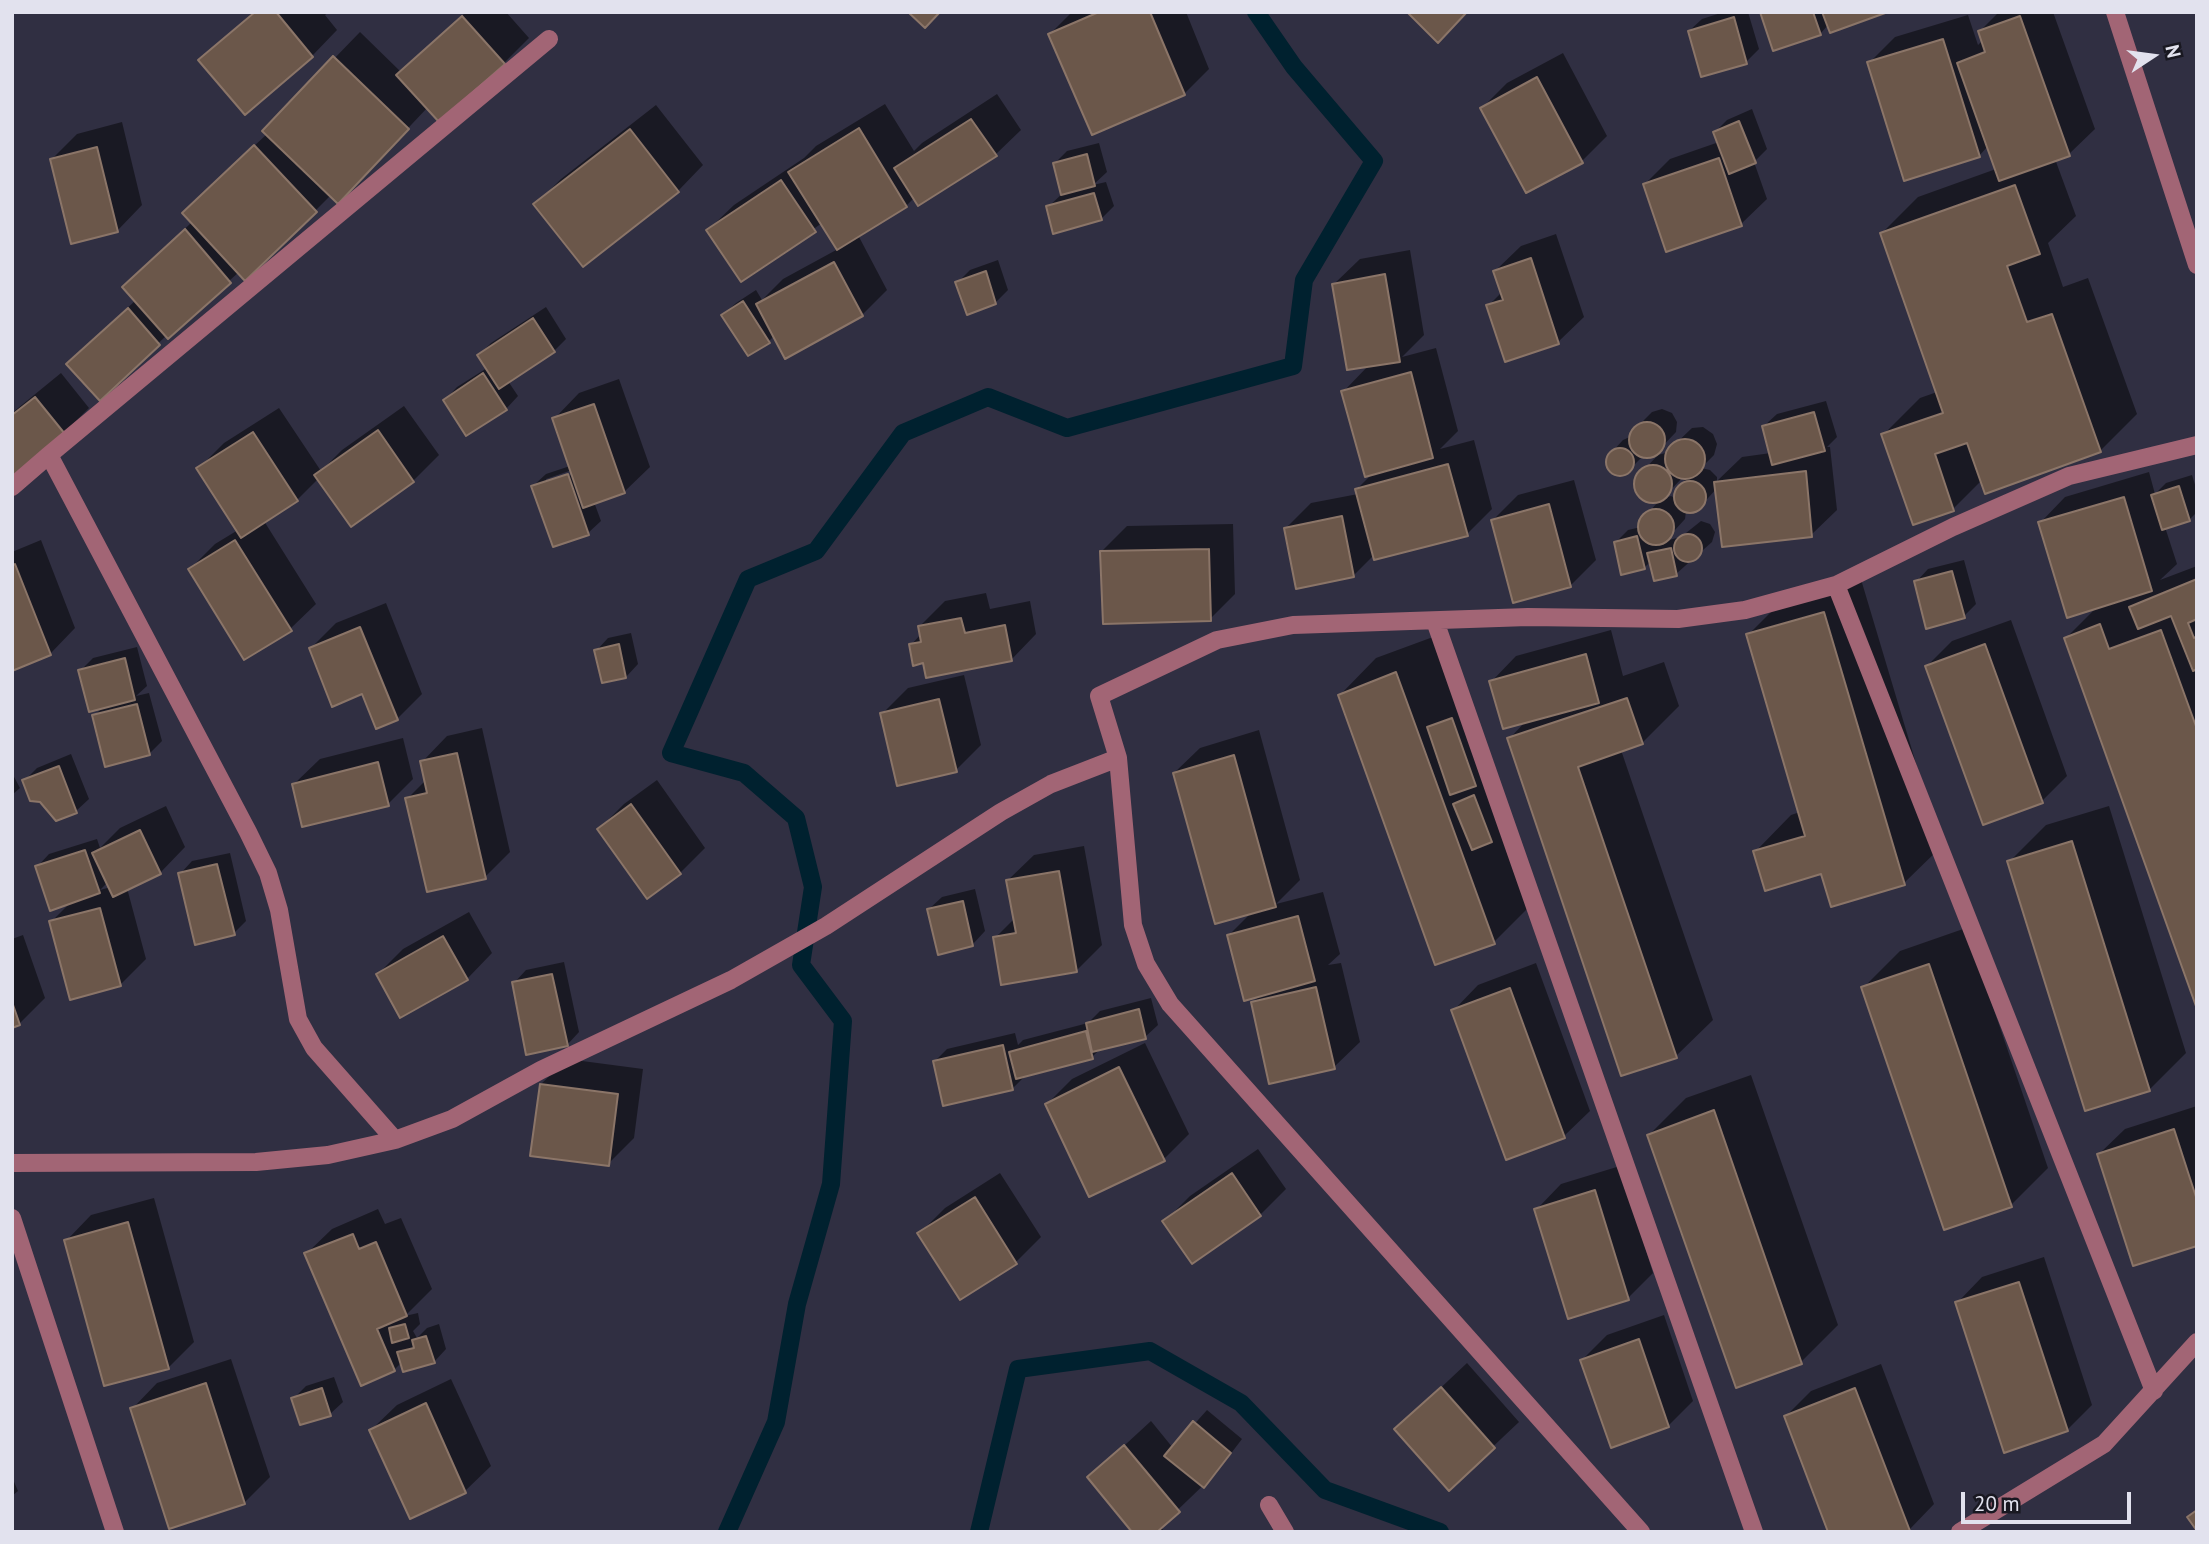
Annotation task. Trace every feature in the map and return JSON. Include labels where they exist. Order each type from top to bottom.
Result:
[{"type":"street","points":[[2115,12],[2197,265]]},
{"type":"street","points":[[12,487],[549,39]]},
{"type":"street","points":[[1641,1532],[1170,1004],[1146,964],[1133,925],[1118,758],[1099,696],[1217,640],[1293,625],[1528,617],[1678,619],[1745,610],[1836,585],[1954,527],[2069,476],[2197,445]]},
{"type":"street","points":[[49,455],[268,873],[279,910],[298,1019],[314,1048],[395,1140]]},
{"type":"street","points":[[1836,585],[2154,1391]]},
{"type":"street","points":[[1435,621],[1754,1532]]},
{"type":"street","points":[[12,1163],[256,1162],[328,1155],[395,1140],[452,1119],[541,1070],[731,980],[826,926],[1000,812],[1051,784],[1118,758]]},
{"type":"street","points":[[12,1218],[115,1532]]},
{"type":"street","points":[[1961,1532],[2104,1444],[2197,1342]]},
{"type":"street","points":[[1269,1505],[1285,1532]]},
{"type":"building","points":[[255,12],[276,12],[313,57],[245,115],[198,60]]},
{"type":"building","points":[[908,12],[940,12],[925,28]]},
{"type":"building","points":[[1099,12],[1150,12],[1185,95],[1092,135],[1048,34]]},
{"type":"building","points":[[1407,12],[1467,12],[1438,43]]},
{"type":"building","points":[[1760,12],[1813,12],[1821,35],[1773,51]]},
{"type":"building","points":[[1822,12],[1888,12],[1830,33]]},
{"type":"building","points":[[462,16],[505,64],[439,122],[396,75]]},
{"type":"building","points":[[2020,16],[2070,156],[1999,181],[1957,63],[1985,52],[1978,31]]},
{"type":"building","points":[[1734,17],[1747,64],[1701,77],[1688,31]]},
{"type":"building","points":[[1943,39],[1980,157],[1904,181],[1867,62]]},
{"type":"building","points":[[333,56],[409,129],[338,204],[262,131]]},
{"type":"building","points":[[1537,77],[1583,163],[1526,193],[1480,108]]},
{"type":"building","points":[[971,119],[997,156],[918,206],[894,168]]},
{"type":"building","points":[[1739,121],[1756,163],[1729,174],[1713,132]]},
{"type":"building","points":[[859,128],[907,207],[837,250],[788,172]]},
{"type":"building","points":[[630,129],[679,192],[583,267],[533,204]]},
{"type":"building","points":[[254,145],[317,212],[245,281],[182,213]]},
{"type":"building","points":[[97,147],[118,232],[71,244],[50,159]]},
{"type":"building","points":[[1087,154],[1095,186],[1061,195],[1053,163]]},
{"type":"building","points":[[1719,158],[1742,226],[1666,252],[1643,184]]},
{"type":"building","points":[[781,180],[816,232],[741,282],[706,230]]},
{"type":"building","points":[[2015,185],[2040,254],[2007,266],[2027,322],[2052,314],[2101,452],[1985,494],[1967,443],[1935,454],[1954,511],[1913,525],[1881,434],[1943,413],[1880,233]]},
{"type":"building","points":[[1094,193],[1102,220],[1053,234],[1046,206]]},
{"type":"building","points":[[185,229],[231,283],[168,339],[122,287]]},
{"type":"building","points":[[1531,258],[1559,344],[1505,362],[1486,305],[1503,300],[1493,271]]},
{"type":"building","points":[[834,262],[863,316],[785,359],[756,304]]},
{"type":"building","points":[[986,271],[996,304],[967,315],[955,282]]},
{"type":"building","points":[[1385,274],[1400,362],[1347,370],[1332,284]]},
{"type":"building","points":[[743,301],[770,343],[748,356],[721,315]]},
{"type":"building","points":[[128,308],[160,345],[100,401],[66,364]]},
{"type":"building","points":[[533,318],[555,352],[499,389],[477,355]]},
{"type":"building","points":[[1411,372],[1433,458],[1365,477],[1341,391]]},
{"type":"building","points":[[483,373],[507,410],[466,436],[443,400]]},
{"type":"building","points":[[35,397],[65,434],[12,477],[12,415]]},
{"type":"building","points":[[594,404],[625,493],[583,508],[552,418]]},
{"type":"building","points":[[1814,412],[1825,451],[1772,465],[1762,426]]},
{"type":"building","points":[[1647,422],[1660,427],[1665,440],[1660,453],[1647,458],[1634,453],[1629,440],[1634,427]]},
{"type":"building","points":[[378,430],[414,482],[351,527],[314,475]]},
{"type":"building","points":[[253,432],[298,501],[241,538],[196,468]]},
{"type":"building","points":[[1685,439],[1699,445],[1705,459],[1699,473],[1685,479],[1671,473],[1665,459],[1671,445]]},
{"type":"building","points":[[1620,448],[1630,452],[1634,462],[1630,472],[1620,476],[1610,472],[1606,462],[1610,452]]},
{"type":"building","points":[[1448,464],[1468,536],[1374,560],[1355,489]]},
{"type":"building","points":[[1653,465],[1666,471],[1672,484],[1666,497],[1653,503],[1640,497],[1634,484],[1640,471]]},
{"type":"building","points":[[1806,471],[1812,537],[1722,547],[1714,482]]},
{"type":"building","points":[[568,474],[589,535],[553,547],[531,486]]},
{"type":"building","points":[[1690,481],[1702,485],[1706,497],[1702,509],[1690,513],[1678,509],[1674,497],[1678,485]]},
{"type":"building","points":[[2179,486],[2190,521],[2162,530],[2151,495]]},
{"type":"building","points":[[2124,497],[2152,591],[2067,618],[2038,522]]},
{"type":"building","points":[[1549,504],[1571,587],[1513,603],[1491,520]]},
{"type":"building","points":[[1656,509],[1668,515],[1674,527],[1668,539],[1656,545],[1644,539],[1638,527],[1644,515]]},
{"type":"building","points":[[1342,516],[1354,577],[1296,589],[1284,528]]},
{"type":"building","points":[[1688,534],[1698,538],[1702,548],[1698,558],[1688,562],[1678,558],[1674,548],[1678,538]]},
{"type":"building","points":[[1637,536],[1645,569],[1621,575],[1614,542]]},
{"type":"building","points":[[235,540],[292,631],[244,660],[188,569]]},
{"type":"building","points":[[1671,548],[1677,576],[1654,581],[1647,553]]},
{"type":"building","points":[[1209,549],[1211,621],[1103,624],[1100,551]]},
{"type":"building","points":[[15,564],[51,655],[12,671],[12,566]]},
{"type":"building","points":[[1952,571],[1965,618],[1926,629],[1914,581]]},
{"type":"building","points":[[2197,579],[2197,619],[2188,623],[2194,638],[2197,636],[2197,669],[2193,671],[2171,616],[2138,629],[2129,607]]},
{"type":"building","points":[[1824,612],[1905,885],[1831,907],[1821,874],[1765,891],[1753,851],[1805,836],[1746,634]]},
{"type":"building","points":[[961,618],[965,633],[1005,625],[1012,661],[926,678],[923,663],[913,666],[909,644],[921,642],[918,626]]},
{"type":"building","points":[[2100,624],[2109,649],[2161,630],[2197,729],[2197,1009],[2064,638]]},
{"type":"building","points":[[360,627],[398,720],[376,729],[362,694],[332,707],[309,648]]},
{"type":"building","points":[[619,644],[626,678],[602,683],[594,650]]},
{"type":"building","points":[[1985,644],[2043,803],[1983,825],[1925,666]]},
{"type":"building","points":[[1586,654],[1599,703],[1503,729],[1489,681]]},
{"type":"building","points":[[125,658],[135,700],[89,712],[78,670]]},
{"type":"building","points":[[1396,672],[1495,944],[1435,965],[1338,695]]},
{"type":"building","points":[[1627,698],[1643,744],[1578,767],[1677,1058],[1621,1076],[1507,738]]},
{"type":"building","points":[[939,699],[957,772],[897,786],[880,713]]},
{"type":"building","points":[[137,704],[150,755],[105,767],[92,715]]},
{"type":"building","points":[[1452,718],[1476,786],[1450,795],[1427,727]]},
{"type":"building","points":[[457,753],[486,879],[427,892],[405,798],[427,793],[420,761]]},
{"type":"building","points":[[1234,755],[1276,907],[1215,924],[1173,773]]},
{"type":"building","points":[[378,762],[389,806],[302,827],[292,784]]},
{"type":"building","points":[[59,766],[77,813],[56,821],[40,802],[30,801],[22,780]]},
{"type":"building","points":[[1474,795],[1492,842],[1472,850],[1453,804]]},
{"type":"building","points":[[631,804],[681,874],[647,899],[597,829]]},
{"type":"building","points":[[140,830],[161,874],[113,897],[92,853]]},
{"type":"building","points":[[2072,841],[2150,1091],[2085,1111],[2007,861]]},
{"type":"building","points":[[85,850],[100,893],[50,911],[35,866]]},
{"type":"building","points":[[217,864],[235,935],[195,945],[178,873]]},
{"type":"building","points":[[1059,871],[1077,972],[1001,985],[993,937],[1016,933],[1006,880]]},
{"type":"building","points":[[963,901],[973,946],[938,955],[927,909]]},
{"type":"building","points":[[100,908],[121,986],[70,1000],[49,921]]},
{"type":"building","points":[[1298,916],[1315,981],[1244,1001],[1227,935]]},
{"type":"building","points":[[443,936],[468,980],[400,1018],[376,974]]},
{"type":"building","points":[[1929,964],[2012,1207],[1944,1230],[1861,987]]},
{"type":"building","points":[[552,974],[568,1046],[526,1055],[512,982]]},
{"type":"building","points":[[1316,987],[1335,1069],[1269,1084],[1251,1002]]},
{"type":"building","points":[[1510,988],[1565,1138],[1506,1160],[1451,1010]]},
{"type":"building","points":[[12,1002],[20,1025],[12,1028]]},
{"type":"building","points":[[1139,1009],[1146,1039],[1092,1052],[1086,1023]]},
{"type":"building","points":[[1086,1031],[1093,1059],[1016,1079],[1009,1052]]},
{"type":"building","points":[[1003,1045],[1013,1090],[943,1106],[933,1061]]},
{"type":"building","points":[[1119,1067],[1165,1161],[1089,1197],[1045,1104]]},
{"type":"building","points":[[540,1084],[618,1094],[609,1166],[530,1156]]},
{"type":"building","points":[[1714,1110],[1802,1364],[1736,1388],[1647,1135]]},
{"type":"building","points":[[2174,1129],[2197,1200],[2197,1246],[2133,1266],[2097,1154]]},
{"type":"building","points":[[1232,1173],[1261,1216],[1192,1264],[1162,1221]]},
{"type":"building","points":[[1595,1190],[1629,1300],[1568,1319],[1534,1209]]},
{"type":"building","points":[[975,1197],[1017,1264],[960,1300],[917,1233]]},
{"type":"building","points":[[128,1222],[169,1369],[104,1386],[64,1240]]},
{"type":"building","points":[[353,1234],[359,1249],[376,1242],[407,1316],[377,1329],[395,1371],[361,1386],[304,1253]]},
{"type":"building","points":[[2019,1282],[2068,1431],[2004,1453],[1955,1302]]},
{"type":"building","points":[[405,1324],[409,1338],[392,1343],[389,1328]]},
{"type":"building","points":[[426,1336],[435,1363],[403,1372],[397,1352],[414,1348],[412,1340]]},
{"type":"building","points":[[1639,1339],[1669,1427],[1611,1448],[1580,1360]]},
{"type":"building","points":[[206,1383],[245,1504],[169,1529],[130,1408]]},
{"type":"building","points":[[1441,1387],[1495,1448],[1449,1491],[1394,1429]]},
{"type":"building","points":[[322,1388],[331,1416],[300,1425],[291,1398]]},
{"type":"building","points":[[1855,1388],[1910,1531],[1908,1532],[1828,1532],[1784,1416]]},
{"type":"building","points":[[426,1403],[466,1493],[410,1519],[369,1430]]},
{"type":"building","points":[[1193,1421],[1231,1453],[1204,1488],[1164,1456]]},
{"type":"building","points":[[1124,1445],[1180,1512],[1157,1532],[1132,1532],[1087,1477]]},
{"type":"building","points":[[2197,1510],[2197,1531],[2187,1517]]},
{"type":"waterway","points":[[727,1532],[776,1422],[797,1304],[831,1184],[843,1021],[801,965],[813,887],[796,818],[744,773],[671,753],[748,579],[816,551],[903,433],[988,397],[1067,428],[1293,366],[1304,280],[1374,161],[1294,67],[1256,12]]},
{"type":"waterway","points":[[979,1532],[1018,1369],[1150,1351],[1241,1403],[1325,1490],[1440,1532]]}]
